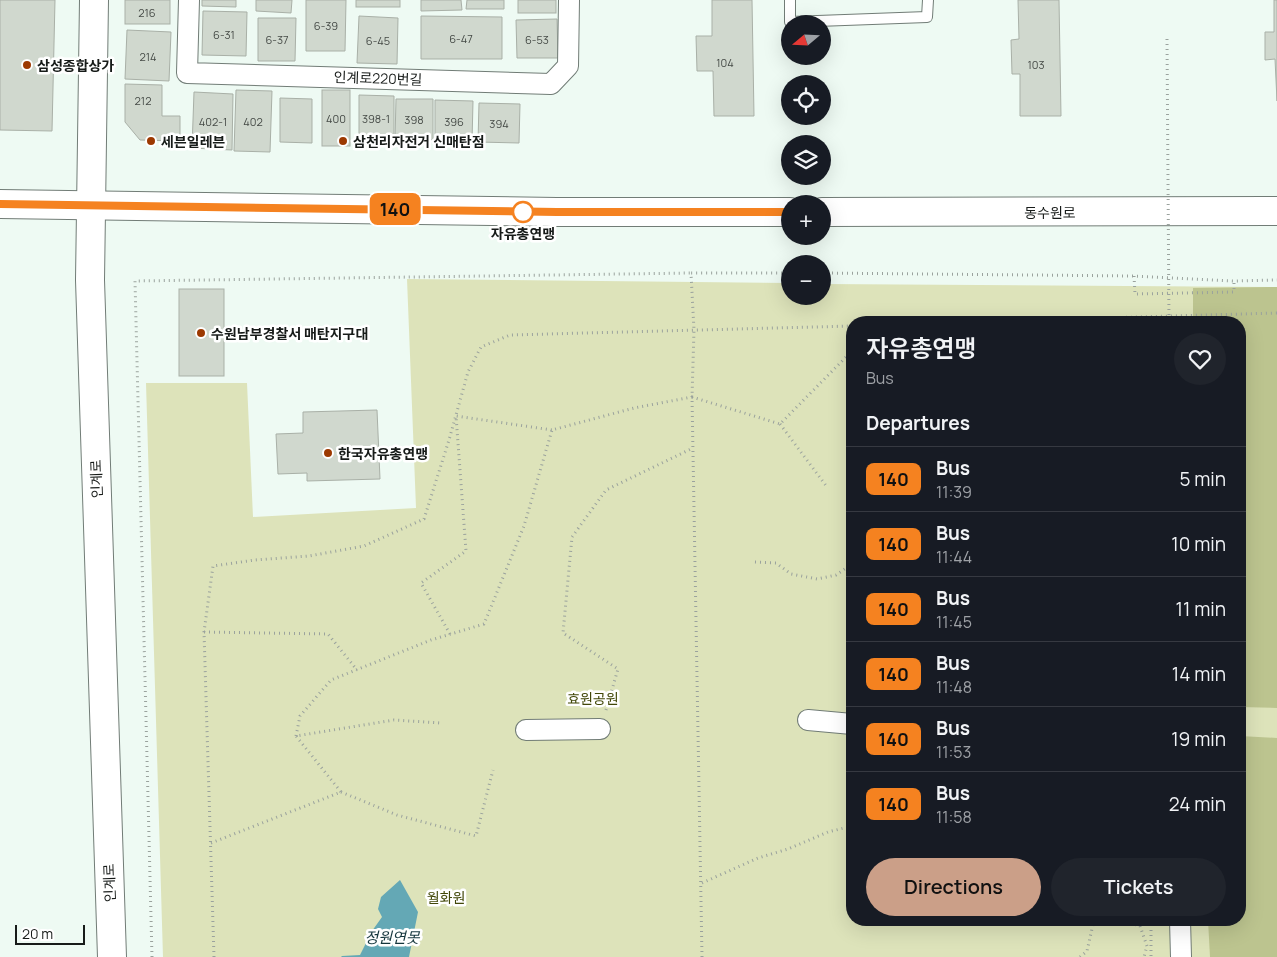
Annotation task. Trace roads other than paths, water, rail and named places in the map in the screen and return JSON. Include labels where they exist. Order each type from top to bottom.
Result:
[{"type":"main road","name":"인계로","points":[[94,0],[90,290],[112,957]]},
{"type":"main road","points":[[0,204],[557,212],[781,212]]},
{"type":"main road","name":"동수원로","points":[[831,212],[1277,211]]},
{"type":"street","name":"인계로220번길","points":[[189,0],[187,73],[551,84],[568,66],[569,0]]},
{"type":"street","points":[[808,720],[846,723]]},
{"type":"street","points":[[526,730],[600,729]]},
{"type":"street","points":[[1180,926],[1181,957]]},
{"type":"lane","points":[[790,0],[790,22],[927,17],[928,0]]},
{"type":"water","name":"정원연못","points":[[400,880],[418,912],[409,957],[341,957],[360,955],[372,931],[382,917],[378,909],[381,897]]},
{"type":"place","name":"삼성종합상가","points":[[27,65]]},
{"type":"place","name":"세븐일레븐","points":[[151,141]]},
{"type":"place","name":"삼천리자전거 신매탄점","points":[[343,141]]},
{"type":"place","name":"자유총연맹","points":[[523,212]]},
{"type":"place","name":"수원남부경찰서 매탄지구대","points":[[201,333]]},
{"type":"place","name":"한국자유총연맹","points":[[328,453]]},
{"type":"park label","name":"효원공원","points":[[593,698]]},
{"type":"park label","name":"월화원","points":[[446,897]]}]
